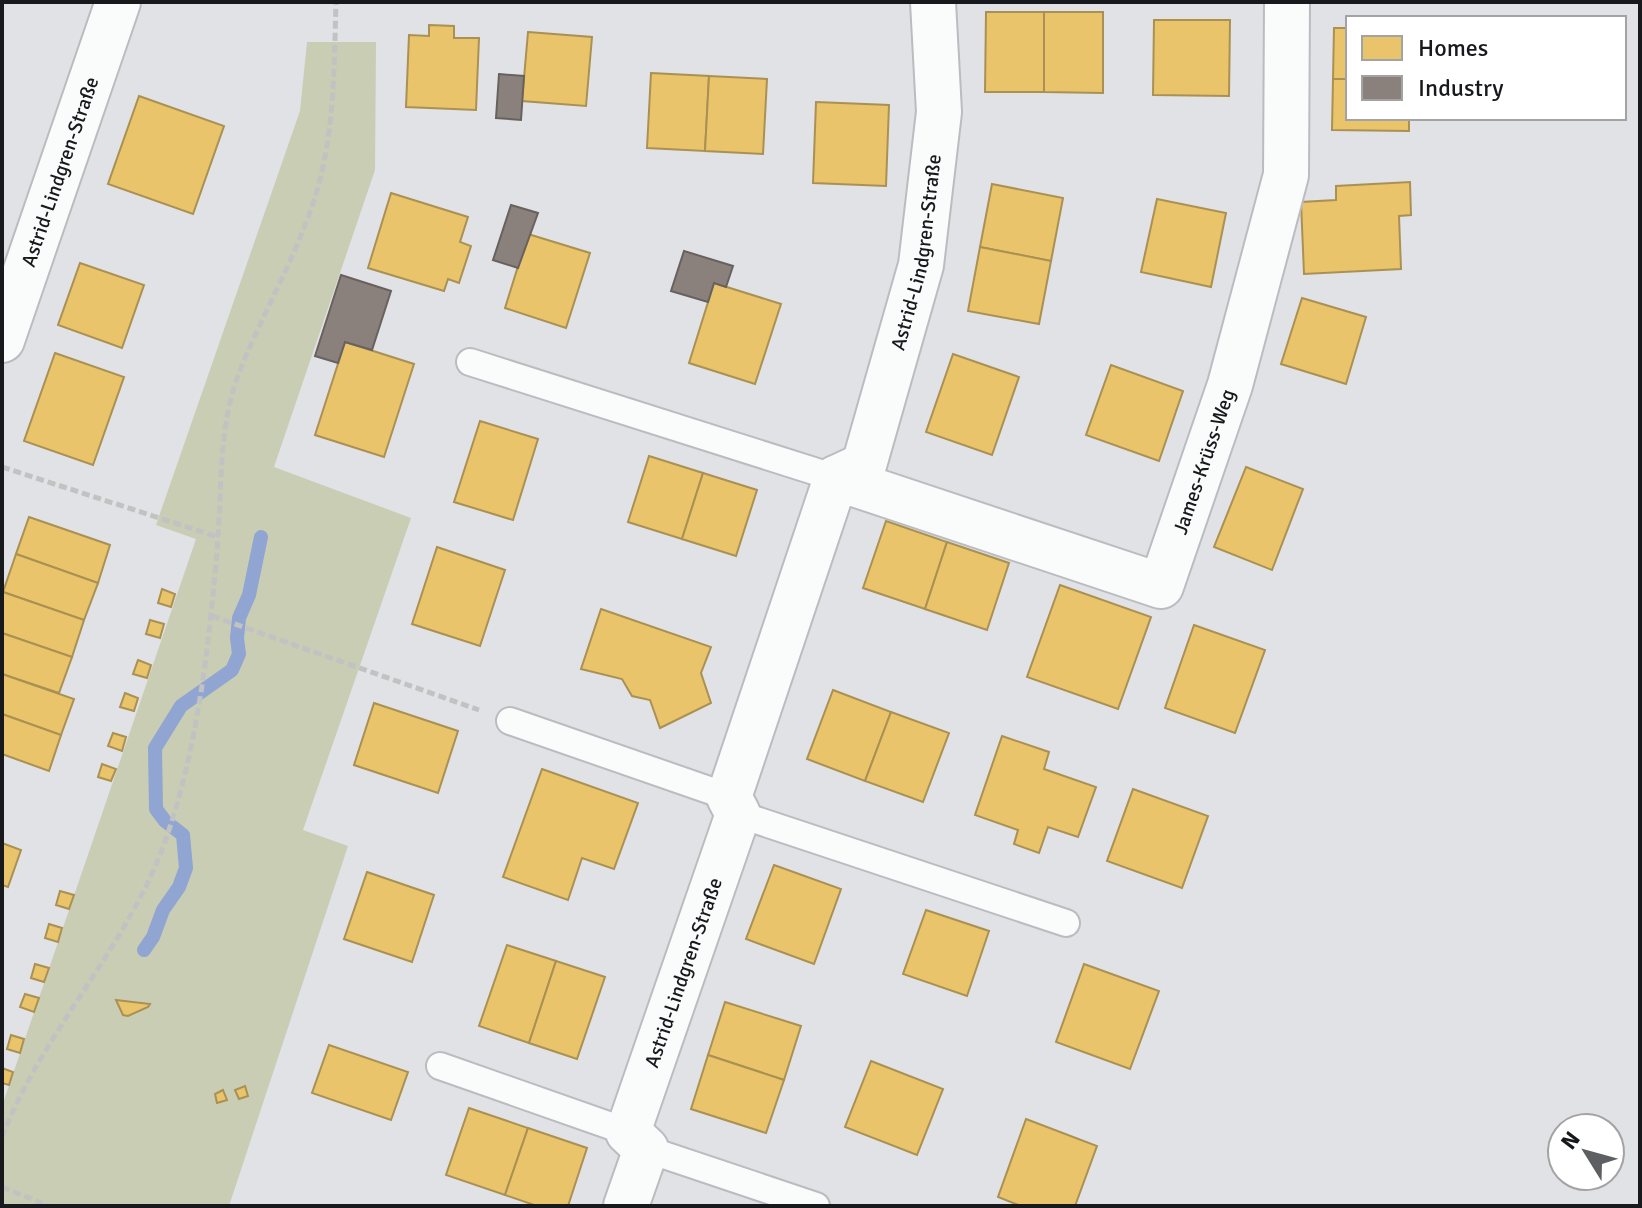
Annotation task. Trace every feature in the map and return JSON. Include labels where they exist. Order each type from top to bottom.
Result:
[{"type":"street","name":"Astrid-Lindgren-Straße","points":[[2,340],[118,2]]},
{"type":"street","name":"Astrid-Lindgren-Straße","points":[[626,1206],[637,1140],[733,805],[836,478],[864,465],[921,265],[939,112],[933,2]]},
{"type":"street","name":"James-Krüss-Weg","points":[[836,478],[1161,586],[1230,385],[1286,175],[1287,2]]},
{"type":"lane","points":[[470,362],[836,478]]},
{"type":"lane","points":[[510,721],[733,805],[1066,923]]},
{"type":"lane","points":[[440,1066],[816,1206]]},
{"type":"path","points":[[2,1137],[10,1115],[39,1062],[139,900],[162,849],[178,800],[212,616],[227,413],[238,374],[288,266],[310,208],[331,126],[336,2]]},
{"type":"path","points":[[2,467],[218,537]]},
{"type":"path","points":[[212,616],[510,721]]},
{"type":"path","points":[[2,1187],[49,1206]]},
{"type":"green space","points":[[307,42],[376,42],[375,170],[274,467],[411,518],[303,830],[348,846],[229,1206],[2,1206],[2,1106],[196,539],[156,525],[300,111]]},
{"type":"building: Homes","points":[[986,12],[1044,12],[1044,92],[985,92]]},
{"type":"building: Homes","points":[[1044,12],[1103,12],[1103,93],[1044,92]]},
{"type":"building: Homes","points":[[1154,20],[1230,20],[1229,96],[1153,95]]},
{"type":"building: Homes","points":[[429,25],[454,26],[454,38],[479,38],[476,110],[406,107],[409,35],[429,36]]},
{"type":"building: Homes","points":[[1334,28],[1346,28],[1346,79],[1333,79]]},
{"type":"building: Homes","points":[[528,32],[592,37],[586,106],[522,101]]},
{"type":"building: Homes","points":[[651,73],[709,76],[705,151],[647,148]]},
{"type":"building: Homes","points":[[709,76],[767,79],[763,154],[705,151]]},
{"type":"building: Homes","points":[[1333,79],[1346,79],[1346,120],[1409,120],[1409,131],[1332,130]]},
{"type":"building: Homes","points":[[139,96],[224,126],[193,214],[108,184]]},
{"type":"building: Homes","points":[[816,102],[889,105],[886,186],[813,183]]},
{"type":"building: Homes","points":[[1410,182],[1411,215],[1399,216],[1401,269],[1304,274],[1301,202],[1336,200],[1336,186]]},
{"type":"building: Homes","points":[[992,184],[1063,198],[1051,261],[980,247]]},
{"type":"building: Homes","points":[[391,193],[468,217],[460,242],[471,246],[459,283],[448,279],[444,291],[368,268]]},
{"type":"building: Homes","points":[[1157,199],[1226,213],[1211,287],[1141,272]]},
{"type":"building: Homes","points":[[528,234],[590,253],[566,328],[505,308]]},
{"type":"building: Homes","points":[[980,247],[1051,261],[1039,324],[968,311]]},
{"type":"building: Homes","points":[[80,263],[144,285],[122,348],[58,325]]},
{"type":"building: Homes","points":[[714,283],[781,304],[755,384],[689,363]]},
{"type":"building: Homes","points":[[1302,298],[1366,317],[1346,384],[1281,364]]},
{"type":"building: Homes","points":[[345,342],[414,364],[384,457],[315,435]]},
{"type":"building: Homes","points":[[55,353],[124,377],[93,465],[24,441]]},
{"type":"building: Homes","points":[[953,354],[1019,377],[992,455],[926,432]]},
{"type":"building: Homes","points":[[1111,365],[1183,391],[1159,461],[1086,435]]},
{"type":"building: Homes","points":[[480,421],[538,439],[513,520],[454,502]]},
{"type":"building: Homes","points":[[649,456],[703,473],[682,539],[628,522]]},
{"type":"building: Homes","points":[[1246,467],[1303,489],[1272,570],[1214,547]]},
{"type":"building: Homes","points":[[703,473],[757,490],[736,556],[682,539]]},
{"type":"building: Homes","points":[[29,517],[110,545],[98,583],[16,554]]},
{"type":"building: Homes","points":[[886,521],[947,542],[925,609],[863,588]]},
{"type":"building: Homes","points":[[947,542],[1009,563],[987,630],[925,609]]},
{"type":"building: Homes","points":[[437,547],[505,570],[480,646],[412,624]]},
{"type":"building: Homes","points":[[16,554],[98,583],[84,620],[3,592]]},
{"type":"building: Homes","points":[[1060,585],[1151,617],[1118,709],[1027,677]]},
{"type":"building: Homes","points":[[162,589],[175,594],[171,607],[158,603]]},
{"type":"building: Homes","points":[[3,592],[84,620],[72,657],[2,633]]},
{"type":"building: Homes","points":[[601,609],[711,647],[701,673],[711,703],[660,728],[650,700],[632,696],[622,679],[581,669]]},
{"type":"building: Homes","points":[[150,620],[164,624],[160,638],[146,634]]},
{"type":"building: Homes","points":[[1194,625],[1265,650],[1235,733],[1165,708]]},
{"type":"building: Homes","points":[[2,633],[72,657],[59,693],[2,674]]},
{"type":"building: Homes","points":[[138,660],[151,665],[147,678],[133,674]]},
{"type":"building: Homes","points":[[2,674],[74,699],[61,735],[2,714]]},
{"type":"building: Homes","points":[[833,690],[891,712],[865,781],[807,759]]},
{"type":"building: Homes","points":[[125,693],[138,698],[134,711],[120,707]]},
{"type":"building: Homes","points":[[374,703],[458,731],[438,793],[354,765]]},
{"type":"building: Homes","points":[[891,712],[949,733],[923,802],[865,781]]},
{"type":"building: Homes","points":[[2,714],[61,735],[49,771],[2,754]]},
{"type":"building: Homes","points":[[113,733],[126,737],[122,751],[108,746]]},
{"type":"building: Homes","points":[[1002,736],[1049,752],[1044,769],[1096,787],[1078,837],[1048,827],[1039,853],[1014,844],[1018,830],[975,815]]},
{"type":"building: Homes","points":[[102,764],[116,769],[111,781],[98,777]]},
{"type":"building: Homes","points":[[542,769],[638,803],[614,869],[582,858],[568,900],[503,877]]},
{"type":"building: Homes","points":[[1133,789],[1208,816],[1182,888],[1107,861]]},
{"type":"building: Homes","points":[[2,843],[21,850],[8,887],[2,885]]},
{"type":"building: Homes","points":[[774,865],[841,889],[814,964],[746,939]]},
{"type":"building: Homes","points":[[367,872],[434,895],[412,962],[344,939]]},
{"type":"building: Homes","points":[[60,891],[74,895],[69,909],[56,905]]},
{"type":"building: Homes","points":[[926,910],[989,931],[967,996],[903,974]]},
{"type":"building: Homes","points":[[49,924],[62,928],[58,942],[45,938]]},
{"type":"building: Homes","points":[[507,945],[556,961],[529,1043],[479,1026]]},
{"type":"building: Homes","points":[[556,961],[605,977],[577,1059],[529,1043]]},
{"type":"building: Homes","points":[[35,964],[49,968],[44,982],[31,978]]},
{"type":"building: Homes","points":[[1084,964],[1159,991],[1130,1069],[1056,1042]]},
{"type":"building: Homes","points":[[25,994],[39,998],[34,1012],[20,1007]]},
{"type":"building: Homes","points":[[116,1000],[150,1004],[128,1016],[123,1015]]},
{"type":"building: Homes","points":[[725,1002],[801,1026],[784,1080],[708,1055]]},
{"type":"building: Homes","points":[[11,1035],[24,1039],[20,1053],[7,1049]]},
{"type":"building: Homes","points":[[329,1045],[408,1072],[391,1120],[312,1093]]},
{"type":"building: Homes","points":[[708,1055],[784,1080],[766,1133],[691,1109]]},
{"type":"building: Homes","points":[[871,1061],[943,1089],[917,1155],[845,1127]]},
{"type":"building: Homes","points":[[2,1068],[13,1072],[9,1085],[2,1083]]},
{"type":"building: Homes","points":[[245,1086],[248,1096],[239,1099],[235,1090]]},
{"type":"building: Homes","points":[[223,1090],[227,1100],[217,1103],[215,1094]]},
{"type":"building: Homes","points":[[469,1108],[528,1128],[505,1195],[446,1175]]},
{"type":"building: Homes","points":[[1026,1119],[1097,1146],[1075,1206],[1021,1206],[998,1197]]},
{"type":"building: Homes","points":[[528,1128],[587,1148],[568,1206],[537,1206],[505,1195]]},
{"type":"building: Industry","points":[[499,74],[524,76],[521,120],[496,118]]},
{"type":"building: Industry","points":[[511,205],[538,213],[518,268],[493,260]]},
{"type":"building: Industry","points":[[684,251],[733,266],[726,287],[714,283],[708,302],[671,291]]},
{"type":"building: Industry","points":[[341,275],[391,291],[372,350],[345,342],[338,363],[315,356]]},
{"type":"waterway","points":[[144,950],[153,937],[163,910],[179,887],[186,868],[183,835],[165,821],[156,809],[155,748],[181,706],[232,670],[239,654],[239,618],[249,595],[261,537]]}]
